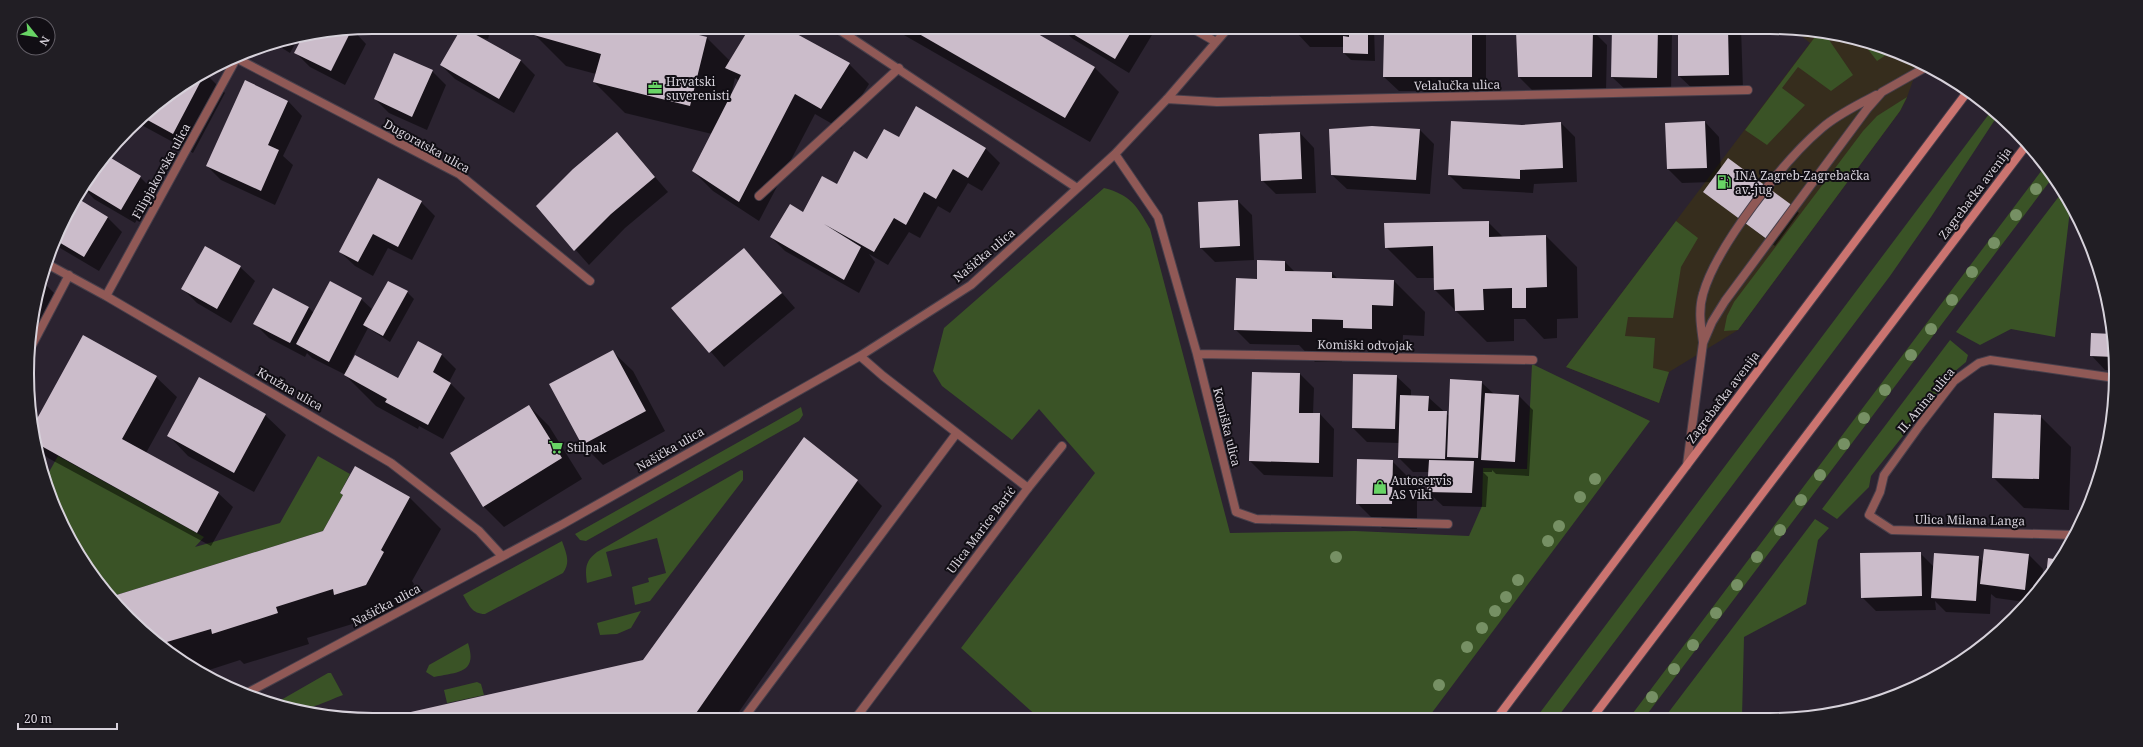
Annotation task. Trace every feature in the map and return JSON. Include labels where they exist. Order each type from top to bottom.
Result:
[{"type":"main road","name":"Zagrebačka avenija","points":[[1501,713],[1964,96]]},
{"type":"main road","name":"Zagrebačka avenija","points":[[1598,713],[2024,149]]},
{"type":"street","points":[[846,34],[1077,188]]},
{"type":"street","points":[[1202,34],[1216,42]]},
{"type":"street","name":"Našička ulica","points":[[252,690],[502,556],[860,356],[970,285],[1115,154],[1167,99],[1223,34]]},
{"type":"street","name":"Dugoratska ulica","points":[[241,61],[459,174],[590,281]]},
{"type":"street","name":"Filipjakovska ulica","points":[[106,296],[231,66]]},
{"type":"street","points":[[759,196],[899,68]]},
{"type":"street","points":[[1687,466],[1703,343],[1700,315],[1702,296],[1708,276],[1717,259],[1755,204],[1792,158],[1821,128],[1837,117],[1921,70]]},
{"type":"street","name":"Velalučka ulica","points":[[1167,99],[1224,102],[1748,90]]},
{"type":"street","points":[[1703,343],[1712,322],[1725,301],[1867,109],[1882,92]]},
{"type":"street","name":"Komiška ulica","points":[[1115,154],[1158,217],[1196,354],[1236,512],[1256,519],[1448,524]]},
{"type":"street","name":"Kružna ulica","points":[[51,266],[106,296],[391,463],[478,532],[502,556]]},
{"type":"street","points":[[36,337],[69,276]]},
{"type":"street","name":"Komiški odvojak","points":[[1196,354],[1533,360]]},
{"type":"street","name":"Ulica Marice Barić","points":[[859,713],[1028,488],[956,434],[860,356]]},
{"type":"street","name":"II. Anina ulica","points":[[1869,515],[1880,492],[1884,475],[1900,450],[1954,381],[1979,363],[1990,360],[2109,377]]},
{"type":"street","points":[[748,713],[956,434]]},
{"type":"street","points":[[1028,488],[1062,446]]},
{"type":"street","name":"Ulica Milana Langa","points":[[1869,515],[1892,530],[2068,535]]},
{"type":"shaded area","points":[[1801,36],[1836,41],[1879,52],[1918,68],[1906,100],[1900,111],[1738,330],[1669,372],[1659,403],[1566,367],[1810,43]]},
{"type":"green space","points":[[1815,37],[1829,40],[1853,75],[1831,91],[1798,67],[1782,88],[1805,105],[1767,145],[1745,130]]},
{"type":"green space","points":[[1868,49],[1886,55],[1877,61]]},
{"type":"green space","points":[[1907,97],[1900,111],[1738,330],[1724,331],[1727,316],[1734,302],[1863,131],[1877,116]]},
{"type":"green space","points":[[1989,114],[1995,120],[1890,276],[1561,713],[1540,713]]},
{"type":"green space","points":[[2042,171],[2050,182],[1648,713],[1633,713]]},
{"type":"green space","points":[[1104,188],[1121,194],[1127,198],[1137,208],[1150,229],[1230,533],[1355,531],[1469,536],[1482,506],[1483,468],[1527,469],[1532,364],[1650,421],[1432,713],[1033,713],[961,648],[1095,473],[1039,409],[1012,440],[942,386],[933,371],[944,328]]},
{"type":"green space","points":[[2059,196],[2069,214],[2055,337],[2011,329],[1980,345],[1956,332]]},
{"type":"green space","points":[[1676,221],[1698,238],[1681,267],[1673,318],[1628,317],[1625,336],[1655,338],[1653,368],[1669,372],[1659,403],[1566,367]]},
{"type":"green space","points":[[1950,340],[1968,355],[1966,362],[1954,372],[1871,476],[1869,487],[1837,519],[1822,509]]},
{"type":"green space","points":[[801,407],[803,415],[799,421],[586,541],[580,540],[575,534]]},
{"type":"green space","points":[[58,456],[204,537],[195,547],[280,523],[318,456],[350,474],[340,493],[343,495],[323,531],[116,595],[91,562],[79,543],[60,503],[49,472]]},
{"type":"green space","points":[[741,470],[743,471],[743,480],[650,601],[635,605],[632,587],[649,582],[648,578],[666,573],[657,538],[606,552],[612,576],[587,583],[586,574],[588,562],[597,552]]},
{"type":"green space","points":[[1815,519],[1829,528],[1818,540],[1806,604],[1744,637],[1742,713],[1668,713]]},
{"type":"green space","points":[[562,541],[567,561],[567,565],[563,573],[485,614],[474,611],[469,605],[463,595]]},
{"type":"green space","points":[[641,611],[631,628],[617,634],[600,635],[597,623]]},
{"type":"green space","points":[[468,643],[470,661],[468,666],[463,670],[434,677],[426,672],[429,665]]},
{"type":"green space","points":[[328,673],[331,673],[343,695],[312,707],[281,700]]},
{"type":"green space","points":[[477,682],[481,684],[484,695],[447,703],[444,690]]},
{"type":"building","points":[[458,34],[475,34],[521,60],[499,99],[440,65]]},
{"type":"building","points":[[695,34],[707,37],[690,106],[593,82],[601,54],[534,35]]},
{"type":"building","points":[[746,34],[797,34],[850,63],[821,109],[795,94],[739,202],[692,171],[741,75],[725,68]]},
{"type":"building","points":[[919,34],[1038,34],[1095,67],[1065,118]]},
{"type":"building","points":[[1073,34],[1130,34],[1115,59]]},
{"type":"building","points":[[1349,34],[1368,34],[1368,54],[1343,53],[1343,36],[1349,37]]},
{"type":"building","points":[[1384,34],[1472,34],[1472,77],[1383,77]]},
{"type":"building","points":[[1516,34],[1593,34],[1592,77],[1518,77]]},
{"type":"building","points":[[1612,34],[1658,34],[1657,78],[1611,77]]},
{"type":"building","points":[[1678,34],[1728,34],[1729,75],[1678,76]]},
{"type":"building","points":[[349,35],[331,71],[294,53],[299,43],[329,37]]},
{"type":"building","points":[[394,53],[433,70],[412,117],[374,99]]},
{"type":"building","points":[[245,80],[288,101],[268,145],[279,150],[261,191],[206,166]]},
{"type":"building","points":[[201,81],[173,134],[148,120],[167,104]]},
{"type":"building","points":[[916,106],[986,148],[968,178],[953,169],[936,199],[924,192],[906,225],[894,218],[874,252],[824,224],[861,247],[844,280],[770,237],[790,204],[803,212],[822,176],[837,184],[854,151],[867,159],[884,129],[899,137]]},
{"type":"building","points":[[1451,121],[1522,125],[1561,122],[1563,168],[1520,170],[1520,179],[1448,175]]},
{"type":"building","points":[[1705,121],[1707,168],[1667,169],[1665,123]]},
{"type":"building","points":[[1372,126],[1420,129],[1416,180],[1331,175],[1329,129]]},
{"type":"building","points":[[617,132],[655,177],[611,214],[574,251],[536,206],[573,169]]},
{"type":"building","points":[[1300,132],[1302,179],[1261,181],[1259,134]]},
{"type":"building","points":[[111,158],[141,176],[121,210],[88,190]]},
{"type":"building","points":[[1728,158],[1793,206],[1768,240],[1703,192]]},
{"type":"building","points":[[378,178],[422,201],[398,247],[373,234],[358,262],[339,252]]},
{"type":"building","points":[[1238,200],[1240,246],[1200,248],[1198,202]]},
{"type":"building","points":[[81,201],[108,217],[84,257],[60,243]]},
{"type":"building","points":[[1489,221],[1489,237],[1546,235],[1547,287],[1526,288],[1526,308],[1512,308],[1512,288],[1483,289],[1484,310],[1455,311],[1454,289],[1434,290],[1433,246],[1385,248],[1384,223]]},
{"type":"building","points":[[205,246],[241,266],[217,309],[181,289]]},
{"type":"building","points":[[744,248],[782,293],[709,353],[671,308]]},
{"type":"building","points":[[1257,260],[1285,261],[1285,271],[1332,272],[1332,278],[1394,280],[1393,306],[1372,305],[1372,329],[1343,328],[1343,320],[1312,319],[1312,332],[1234,330],[1236,278],[1257,279]]},
{"type":"building","points":[[330,281],[362,298],[329,362],[296,344]]},
{"type":"building","points":[[388,281],[408,291],[383,336],[363,325]]},
{"type":"building","points":[[273,288],[309,307],[290,343],[253,324]]},
{"type":"building","points":[[2091,333],[2106,334],[2108,357],[2090,356]]},
{"type":"building","points":[[83,335],[157,376],[122,439],[219,492],[197,533],[43,447],[37,419]]},
{"type":"building","points":[[418,341],[442,354],[433,372],[451,383],[428,425],[385,402],[387,399],[344,375],[355,355],[398,378]]},
{"type":"building","points":[[613,350],[646,411],[582,445],[549,384]]},
{"type":"building","points":[[1252,372],[1300,373],[1299,413],[1320,413],[1319,463],[1249,461]]},
{"type":"building","points":[[1353,374],[1397,375],[1395,429],[1352,428]]},
{"type":"building","points":[[199,377],[266,414],[234,473],[167,436]]},
{"type":"building","points":[[1450,379],[1482,381],[1478,458],[1447,457]]},
{"type":"building","points":[[1485,393],[1519,395],[1515,462],[1481,460]]},
{"type":"building","points":[[1400,395],[1429,396],[1428,411],[1447,411],[1445,459],[1398,458]]},
{"type":"building","points":[[529,405],[562,458],[483,507],[450,453]]},
{"type":"building","points":[[1994,413],[2041,415],[2039,479],[1992,478]]},
{"type":"building","points":[[804,437],[858,480],[696,713],[406,713],[643,660]]},
{"type":"building","points":[[1357,459],[1393,460],[1392,504],[1356,504]]},
{"type":"building","points":[[1429,460],[1474,461],[1472,493],[1427,492]]},
{"type":"building","points":[[355,466],[410,497],[381,550],[384,552],[366,585],[334,595],[333,589],[276,607],[278,613],[212,634],[211,629],[166,642],[133,614],[116,595],[323,531],[343,495],[340,493]]},
{"type":"building","points":[[1984,549],[2029,554],[2025,590],[1980,584]]},
{"type":"building","points":[[1921,552],[1922,596],[1861,598],[1860,553]]},
{"type":"building","points":[[1934,553],[1979,556],[1976,601],[1931,598]]},
{"type":"building","points":[[2048,558],[2054,559],[2052,562],[2047,569]]},
{"type":"place","name":"Hrvatski suverenisti","points":[[655,88]]},
{"type":"place","name":"INA Zagreb-Zagrebačka av.-jug","points":[[1724,182]]},
{"type":"place","name":"Stilpak","points":[[556,447]]},
{"type":"place","name":"Autoservis AS Viki","points":[[1380,487]]}]
